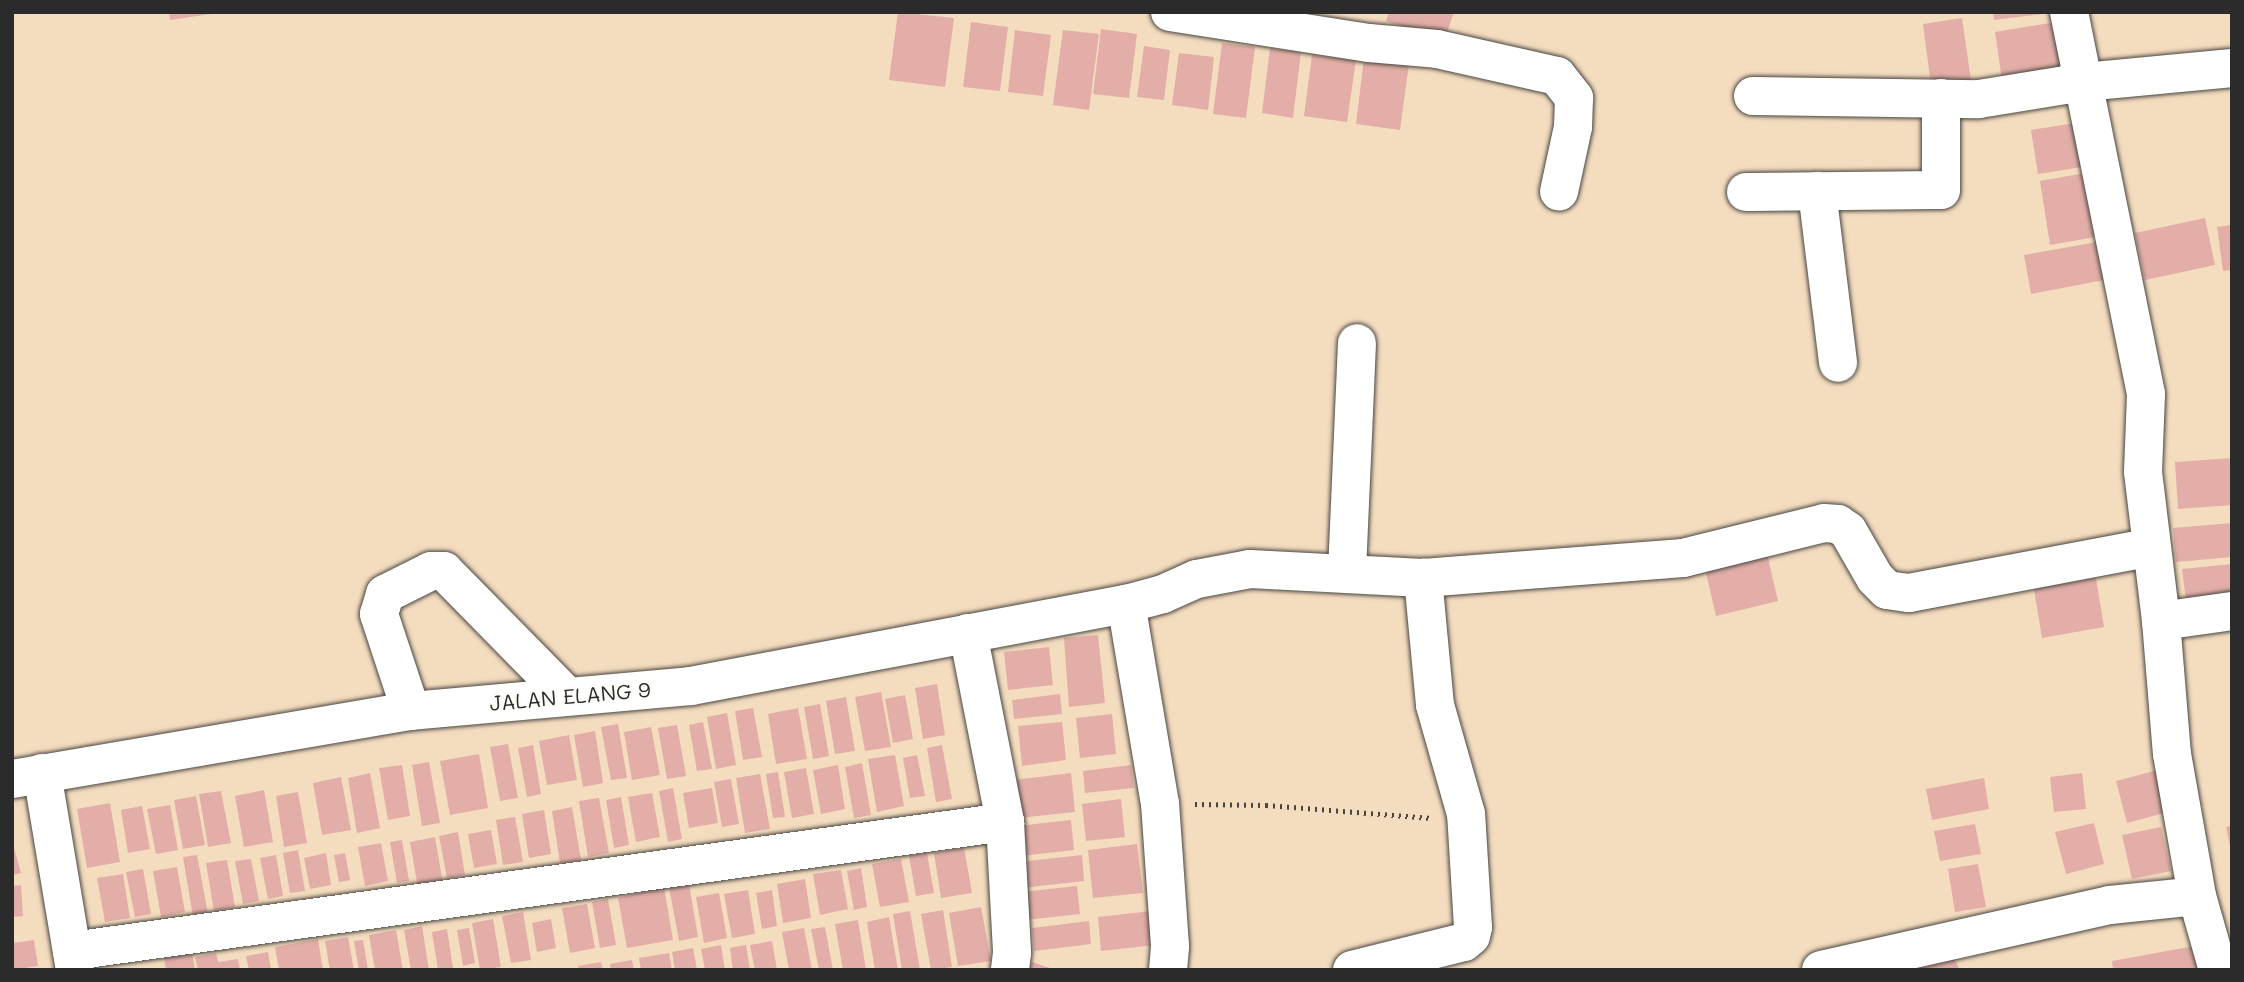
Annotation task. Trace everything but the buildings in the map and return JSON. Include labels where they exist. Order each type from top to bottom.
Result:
[{"type":"street","points":[[1170,12],[1374,27],[1437,49],[1557,76],[1574,98],[1573,127],[1559,192]]},
{"type":"street","points":[[2069,12],[2146,394],[2143,472],[2161,621],[2172,754],[2197,897],[2218,970]]},
{"type":"street","points":[[1753,96],[1979,99],[2084,82],[2232,68]]},
{"type":"street","points":[[1746,192],[1941,191],[1941,98]]},
{"type":"street","points":[[1816,191],[1838,363]]},
{"type":"street","points":[[1347,572],[1357,343]]},
{"type":"street","name":"JALAN ELANG 9","points":[[27,776],[411,711],[566,695],[691,686],[1125,604],[1163,594],[1197,579],[1250,569],[1423,578],[1684,558],[1824,523],[1838,524],[1848,531],[1875,578],[1887,590],[1909,593],[2151,547]]},
{"type":"street","points":[[411,711],[379,614],[385,594],[431,571],[444,571],[566,695]]},
{"type":"street","points":[[1352,970],[1464,942],[1471,936],[1473,928],[1466,814],[1435,705],[1423,578]]},
{"type":"street","points":[[1125,604],[1160,804],[1170,946],[1168,970]]},
{"type":"street","points":[[2161,621],[2232,611]]},
{"type":"street","points":[[968,633],[1005,822],[1012,953],[1010,970]]},
{"type":"street","points":[[27,776],[74,960],[1005,822]]},
{"type":"street","points":[[1821,970],[2110,905],[2197,897]]},
{"type":"path","points":[[1160,804],[1266,805],[1432,818],[1466,814]]}]
